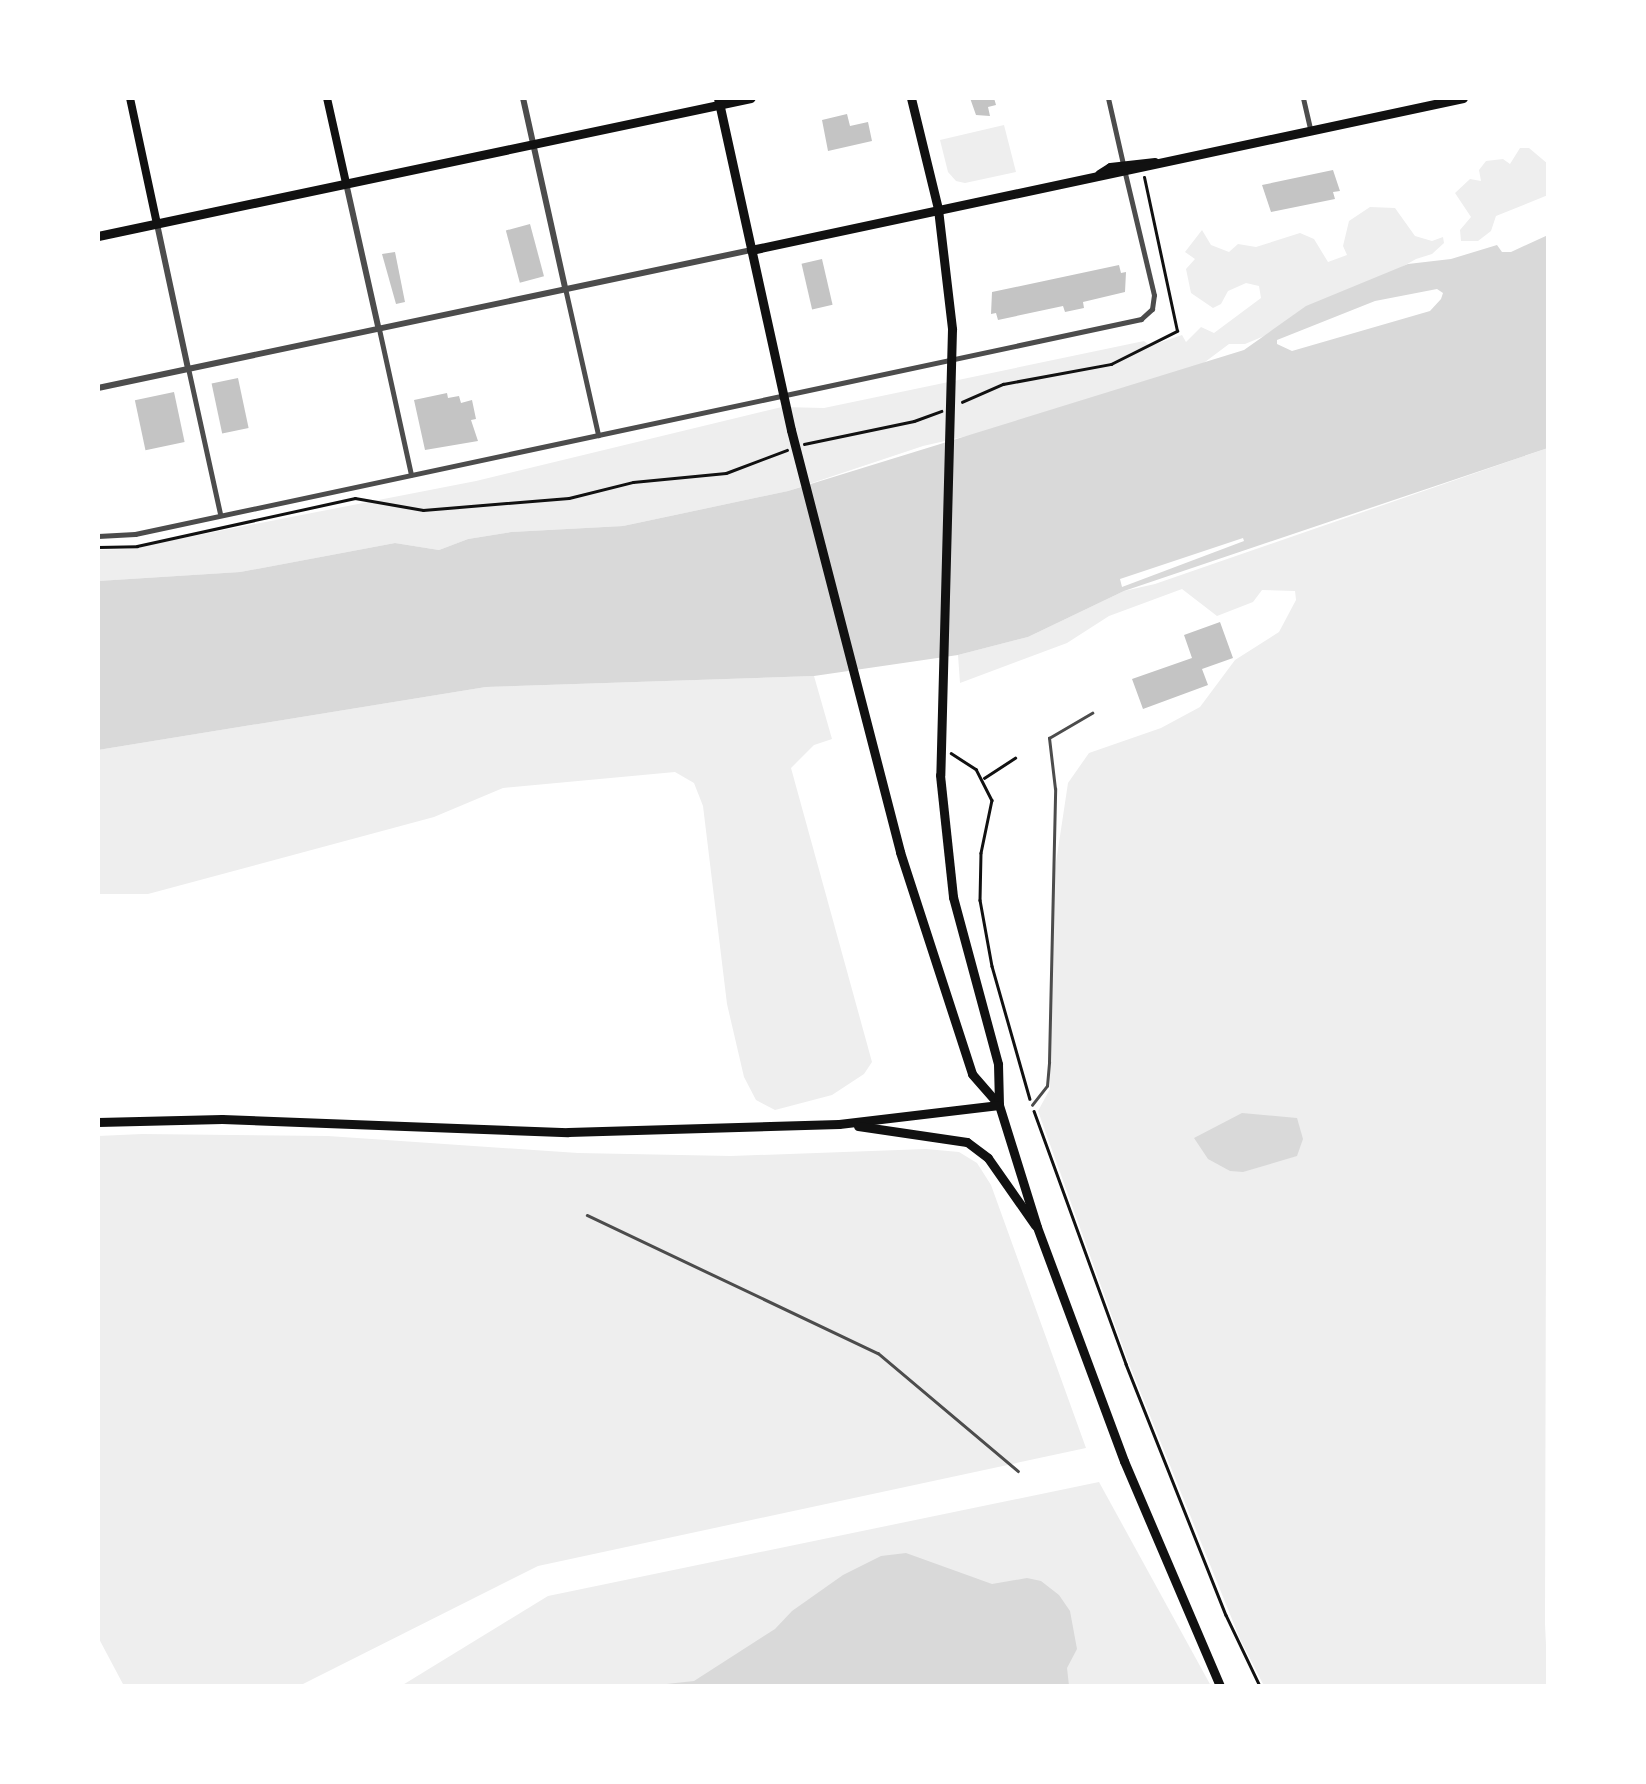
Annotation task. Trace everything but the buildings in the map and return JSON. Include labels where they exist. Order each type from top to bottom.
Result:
[{"type":"highway","points":[[98,236],[533,145],[719,101],[751,98]]},
{"type":"highway","points":[[912,98],[938,209],[952,329],[940,775],[953,897],[998,1064],[999,1105],[1037,1227],[1156,1542],[1220,1686]]},
{"type":"highway","points":[[752,250],[1464,98]]},
{"type":"highway","points":[[719,101],[770,320],[790,430],[884,790],[972,1074],[999,1105]]},
{"type":"highway","points":[[98,1122],[222,1119],[568,1132],[839,1124],[999,1105]]},
{"type":"highway","points":[[839,1124],[967,1142],[988,1158],[1037,1227]]},
{"type":"main road","points":[[130,98],[157,224]]},
{"type":"main road","points":[[327,98],[346,184]]},
{"type":"street","points":[[522,98],[598,435]]},
{"type":"street","points":[[98,536],[134,534],[1135,321],[1152,309],[1154,294],[1108,98]]},
{"type":"street","points":[[1303,98],[1310,130]]},
{"type":"street","points":[[346,184],[411,475]]},
{"type":"street","points":[[157,224],[220,514]]},
{"type":"street","points":[[98,388],[752,250]]},
{"type":"lane","points":[[1032,1104],[1047,1086],[1050,1062],[1054,788],[1049,738],[1092,713]]},
{"type":"lane","points":[[587,1215],[878,1353],[1018,1471]]},
{"type":"path","points":[[98,547],[138,546],[354,498],[423,510],[570,498],[632,482],[726,472],[818,439],[867,432]]},
{"type":"path","points":[[943,750],[968,762],[983,779],[992,806],[979,870],[982,912],[992,966],[1032,1104],[1126,1364],[1226,1616],[1260,1686]]},
{"type":"path","points":[[983,779],[1015,758]]},
{"type":"shaded area","points":[[1004,125],[1016,172],[965,183],[956,181],[948,172],[940,140]]},
{"type":"shaded area","points":[[1520,148],[1529,148],[1548,164],[1548,195],[1496,216],[1491,231],[1478,241],[1461,241],[1460,230],[1471,217],[1455,193],[1470,179],[1481,181],[1479,170],[1486,161],[1503,159],[1510,164]]},
{"type":"shaded area","points":[[1370,207],[1395,208],[1415,236],[1432,241],[1443,237],[1444,243],[1432,254],[1416,259],[1280,337],[1269,334],[1245,344],[1229,344],[1197,368],[980,433],[923,446],[788,491],[623,526],[511,532],[468,539],[439,550],[395,543],[240,572],[98,581],[98,550],[127,549],[476,481],[782,407],[824,408],[1144,341],[1150,346],[1182,335],[1186,342],[1201,327],[1214,333],[1261,298],[1259,286],[1246,283],[1228,291],[1221,304],[1213,308],[1191,293],[1186,269],[1195,259],[1185,252],[1202,230],[1211,245],[1229,252],[1238,244],[1256,247],[1300,233],[1314,239],[1328,262],[1347,255],[1343,246],[1349,221]]},
{"type":"shaded area","points":[[1548,235],[1548,448],[1124,591],[1028,637],[958,655],[814,676],[486,687],[98,750],[98,581],[240,572],[395,543],[439,550],[468,539],[511,532],[623,526],[788,491],[1244,350],[1306,306],[1408,264],[1451,259],[1497,245],[1502,252],[1511,252]],"holes":[[[1437,289],[1443,293],[1430,311],[1292,351],[1277,344],[1277,340],[1375,301]]]},
{"type":"shaded area","points":[[1548,448],[1548,1686],[1264,1686],[1240,1639],[1128,1361],[1038,1111],[1050,1089],[1052,889],[1068,783],[1089,753],[1161,728],[1200,707],[1235,660],[1279,632],[1296,600],[1295,591],[1262,590],[1253,602],[1217,616],[1182,589],[1109,616],[1067,643],[960,683],[958,655],[1028,637],[1124,591],[1155,584]]},
{"type":"shaded area","points":[[814,676],[832,739],[814,745],[791,768],[872,1062],[864,1074],[832,1095],[775,1110],[756,1100],[744,1077],[727,1004],[703,806],[694,783],[675,772],[503,788],[434,817],[148,894],[98,894],[98,750],[486,687]]},
{"type":"shaded area","points":[[1242,1113],[1297,1118],[1303,1139],[1297,1156],[1243,1172],[1230,1171],[1208,1159],[1194,1138]]},
{"type":"shaded area","points":[[98,1136],[328,1136],[578,1153],[731,1156],[926,1149],[959,1152],[977,1163],[991,1185],[1086,1448],[538,1566],[299,1686],[124,1686],[98,1637]]},
{"type":"shaded area","points":[[1099,1482],[1211,1686],[401,1686],[548,1596]]},
{"type":"shaded area","points":[[906,1553],[992,1584],[1027,1578],[1041,1581],[1059,1595],[1070,1611],[1077,1649],[1067,1668],[1069,1686],[648,1686],[694,1681],[775,1629],[792,1611],[843,1575],[881,1556]]},
{"type":"pier","points":[[1243,538],[1244,541],[1122,587],[1120,579]]}]
